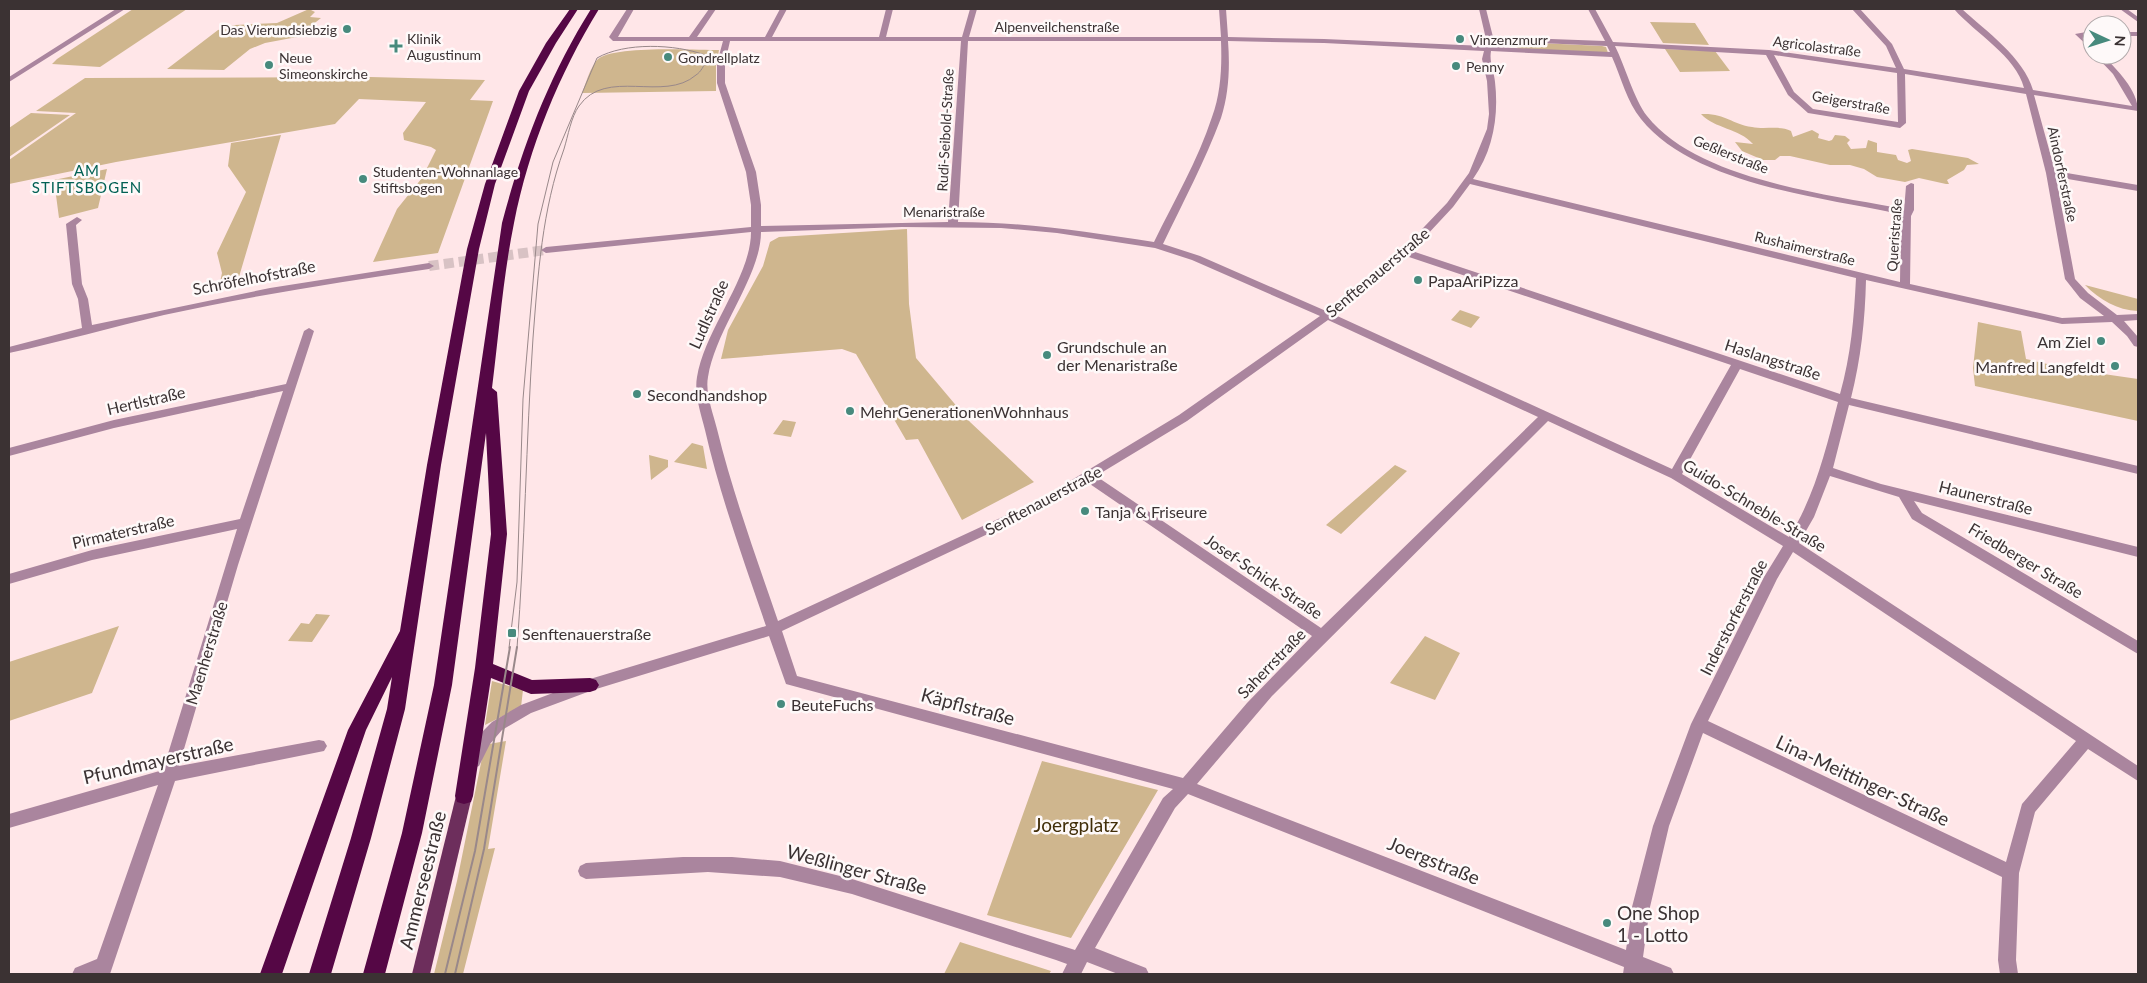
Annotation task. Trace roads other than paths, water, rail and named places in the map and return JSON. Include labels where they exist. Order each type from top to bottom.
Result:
[{"type":"highway","points":[[320,974],[361,838],[396,709],[434,465],[473,249],[490,184],[524,90],[551,43],[574,9]]},
{"type":"highway","points":[[374,974],[412,833],[443,685],[459,583],[508,223],[520,172],[551,88],[575,40],[595,9]]},
{"type":"highway","points":[[464,796],[484,668],[499,534],[488,361]]},
{"type":"highway","points":[[271,974],[357,730],[411,621]]},
{"type":"highway","points":[[484,668],[531,687],[590,685]]},
{"type":"main road","name":"Ammerseestraße","points":[[421,974],[464,796]]},
{"type":"street","points":[[9,80],[121,9]]},
{"type":"street","name":"Alpenveilchenstraße","points":[[630,9],[613,37],[627,40],[882,38],[1225,39],[1486,49]]},
{"type":"street","points":[[692,40],[712,9]]},
{"type":"street","points":[[767,40],[783,9]]},
{"type":"street","points":[[882,38],[889,9]]},
{"type":"street","name":"Rudi-Seibold-Straße","points":[[953,224],[965,38],[973,9]]},
{"type":"street","points":[[1157,245],[1209,137],[1217,116],[1226,67],[1223,9]]},
{"type":"street","points":[[1482,9],[1490,38],[1486,49],[1615,55]]},
{"type":"street","name":"Geßlerstraße","points":[[1592,9],[1646,120],[1680,149],[1706,162],[1749,178],[1893,210],[1906,216]]},
{"type":"street","points":[[1856,9],[1872,24],[1892,51],[1901,70]]},
{"type":"street","name":"Aindorferstraße","points":[[1958,9],[2016,64],[2031,92],[2050,173],[2070,279],[2075,287],[2117,318],[2138,344]]},
{"type":"street","points":[[2123,9],[2138,20]]},
{"type":"street","name":"Agricolastraße","points":[[1490,38],[1769,52],[1901,70],[2138,109]]},
{"type":"street","name":"Ludlstraße","points":[[727,40],[721,63],[722,83],[751,172],[756,205],[756,240],[749,265],[710,347],[702,379],[704,400],[722,472],[773,629]]},
{"type":"street","name":"Senftenauerstraße","points":[[464,796],[476,756],[484,740],[497,726],[526,709],[590,685],[773,629],[1041,504],[1183,418],[1327,316],[1405,252],[1450,205],[1468,181],[1491,129],[1492,97],[1486,49]]},
{"type":"street","name":"Geigerstraße","points":[[1769,52],[1784,83],[1802,107],[1811,111],[1900,125],[1902,123],[1901,70]]},
{"type":"street","points":[[2108,65],[2116,73],[2138,109]]},
{"type":"street","points":[[2050,173],[2138,188]]},
{"type":"street","name":"Rushaimerstraße","points":[[1468,181],[1861,276],[2062,321],[2138,317]]},
{"type":"street","name":"Queristraße","points":[[1905,285],[1906,216],[1909,210],[1911,186]]},
{"type":"street","points":[[77,220],[72,224],[78,284],[84,299],[87,329]]},
{"type":"street","name":"Menaristraße","points":[[546,250],[632,240],[839,225],[1001,225],[1057,230],[1157,245],[1196,258],[1327,316]]},
{"type":"street","name":"Haslangstraße","points":[[1405,252],[1844,400],[2138,470]]},
{"type":"street","name":"Schröfelhofstraße","points":[[9,350],[87,329],[242,295],[429,266]]},
{"type":"street","name":"Inderstorferstraße","points":[[1632,969],[1641,907],[1662,823],[1699,724],[1772,577],[1808,517],[1826,470],[1854,363],[1858,338],[1861,276]]},
{"type":"street","name":"Guido-Schneble-Straße","points":[[1327,316],[1675,475],[1792,545],[2138,774]]},
{"type":"street","name":"Maenherstraße","points":[[103,970],[170,775],[246,522],[309,331]]},
{"type":"street","points":[[1675,475],[1737,364]]},
{"type":"street","name":"Hertlstraße","points":[[9,452],[178,409],[292,386]]},
{"type":"street","name":"Saherrstraße","points":[[1078,962],[1169,803],[1187,787],[1228,734],[1321,635],[1444,518],[1547,415]]},
{"type":"street","name":"Haunerstraße","points":[[1826,470],[1903,494],[2138,552]]},
{"type":"street","name":"Josef-Schick-Straße","points":[[1088,477],[1321,635]]},
{"type":"street","name":"Friedberger Straße","points":[[1903,494],[1917,516],[2138,648]]},
{"type":"street","name":"Pirmaterstraße","points":[[9,579],[92,555],[246,522]]},
{"type":"street","name":"Käpflstraße","points":[[773,629],[791,680],[1187,787]]},
{"type":"street","name":"Lina-Meittinger-Straße","points":[[1699,724],[2011,873]]},
{"type":"street","points":[[2009,974],[2007,960],[2011,873],[2028,808],[2086,741]]},
{"type":"street","name":"Pfundmayerstraße","points":[[9,820],[170,775],[319,746]]},
{"type":"street","name":"Joergstraße","points":[[1187,787],[1632,969],[1665,974]]},
{"type":"street","name":"Weßlinger Straße","points":[[586,871],[658,865],[736,865],[781,869],[819,878],[1010,935],[1078,962],[1140,974]]},
{"type":"street","points":[[81,974],[103,970]]},
{"type":"tunnel","points":[[429,266],[546,250]]},
{"type":"tram line","points":[[509,648],[517,582],[523,399],[538,224],[553,162],[597,58],[621,49],[636,47],[665,47],[693,51],[705,55],[707,60],[696,75],[683,83],[668,86],[619,86],[604,89],[590,95],[576,110],[572,121],[551,195],[539,266],[533,338],[517,648]]},
{"type":"tram line","points":[[445,974],[475,851],[510,647]]},
{"type":"tram line","points":[[455,974],[484,849],[517,647]]},
{"type":"place","name":"Das Vierundsiebzig","points":[[347,29]]},
{"type":"place","name":"Vinzenzmurr","points":[[1460,39]]},
{"type":"place","name":"Klinik Augustinum","points":[[396,46]]},
{"type":"place","name":"Gondrellplatz","points":[[668,57]]},
{"type":"place","name":"Neue Simeonskirche","points":[[269,65]]},
{"type":"place","name":"Penny","points":[[1456,66]]},
{"type":"place","name":"Studenten-Wohnanlage Stiftsbogen","points":[[363,179]]},
{"type":"place","name":"PapaAriPizza","points":[[1418,280]]},
{"type":"place","name":"Am Ziel","points":[[2101,341]]},
{"type":"place","name":"Grundschule an der Menaristraße","points":[[1047,355]]},
{"type":"place","name":"Manfred Langfeldt","points":[[2115,366]]},
{"type":"place","name":"Secondhandshop","points":[[637,394]]},
{"type":"place","name":"MehrGenerationenWohnhaus","points":[[850,411]]},
{"type":"place","name":"Tanja & Friseure","points":[[1085,511]]},
{"type":"place","name":"Senftenauerstraße","points":[[512,633]]},
{"type":"place","name":"BeuteFuchs","points":[[781,704]]},
{"type":"place","name":"One Shop 1 - Lotto","points":[[1607,923]]},
{"type":"district","name":"AM STIFTSBOGEN","points":[[87,178]]},
{"type":"park label","name":"Joergplatz","points":[[1076,824]]}]
